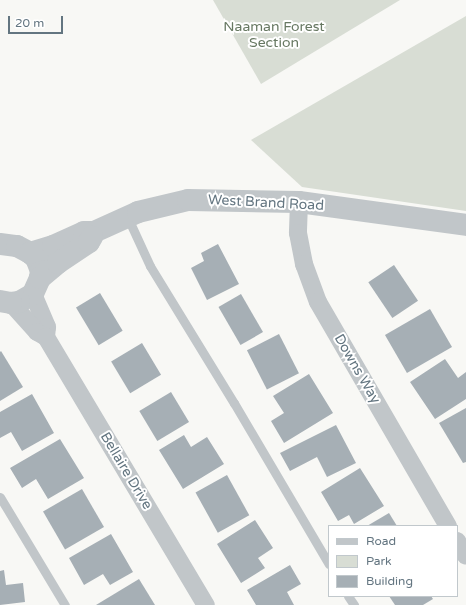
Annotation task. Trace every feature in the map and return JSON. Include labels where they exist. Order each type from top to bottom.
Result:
[{"type":"street","name":"West Brand Road","points":[[30,253],[53,246],[84,232],[94,232],[127,216],[188,200],[299,202],[466,225]]},
{"type":"street","name":"Downs Way","points":[[299,202],[298,233],[304,264],[318,302],[447,525]]},
{"type":"street","name":"West Brand Road","points":[[6,302],[25,299],[58,263],[89,242],[94,232]]},
{"type":"street","points":[[3,242],[17,246],[30,253],[39,264],[36,286]]},
{"type":"street","name":"Bellaire Drive","points":[[36,286],[47,326],[46,337]]},
{"type":"street","name":"Bellaire Drive","points":[[6,302],[37,332],[46,337],[206,605]]},
{"type":"street","points":[[458,543],[466,556]]},
{"type":"lane","points":[[127,216],[150,266],[234,403],[328,562]]},
{"type":"lane","points":[[0,497],[65,605]]},
{"type":"green space","name":"Naaman Forest Section","points":[[213,0],[400,0],[261,84]]},
{"type":"green space","points":[[466,16],[466,211],[302,187],[251,140]]},
{"type":"building","points":[[218,244],[239,284],[207,300],[191,268],[204,261],[201,253]]},
{"type":"building","points":[[394,265],[418,301],[392,318],[368,282]]},
{"type":"building","points":[[100,293],[123,331],[99,345],[76,307]]},
{"type":"building","points":[[241,294],[263,332],[240,345],[218,307]]},
{"type":"building","points":[[430,309],[452,347],[407,373],[385,335]]},
{"type":"building","points":[[279,334],[299,373],[267,390],[247,350]]},
{"type":"building","points":[[142,343],[161,375],[130,393],[111,362]]},
{"type":"building","points":[[1,351],[23,387],[0,401],[0,352]]},
{"type":"building","points":[[445,359],[458,378],[466,372],[466,399],[435,419],[410,382]]},
{"type":"building","points":[[309,374],[333,413],[284,443],[271,421],[284,413],[273,396]]},
{"type":"building","points":[[171,392],[189,422],[157,441],[139,411]]},
{"type":"building","points":[[32,394],[54,433],[22,451],[11,432],[0,438],[0,412]]},
{"type":"building","points":[[466,408],[466,462],[463,463],[439,423]]},
{"type":"building","points":[[336,425],[356,463],[327,477],[317,457],[290,471],[280,453]]},
{"type":"building","points":[[184,435],[191,447],[207,437],[224,464],[183,489],[159,450]]},
{"type":"building","points":[[60,439],[84,478],[48,499],[36,479],[22,488],[10,468]]},
{"type":"building","points":[[360,468],[384,506],[354,524],[349,515],[338,521],[321,492]]},
{"type":"building","points":[[227,475],[249,515],[218,533],[196,492]]},
{"type":"building","points":[[82,489],[104,527],[65,550],[43,512]]},
{"type":"building","points":[[389,513],[396,525],[369,525]]},
{"type":"building","points":[[255,520],[273,548],[258,558],[265,568],[241,583],[217,544]]},
{"type":"building","points":[[111,534],[133,572],[110,585],[103,574],[84,585],[69,558]]},
{"type":"building","points":[[290,565],[301,584],[287,592],[294,605],[256,605],[247,590]]},
{"type":"building","points":[[4,570],[6,585],[23,583],[25,602],[0,605],[0,571]]},
{"type":"building","points":[[139,579],[155,605],[96,605]]},
{"type":"building","points":[[390,597],[432,597],[433,599],[423,605],[395,605]]}]
